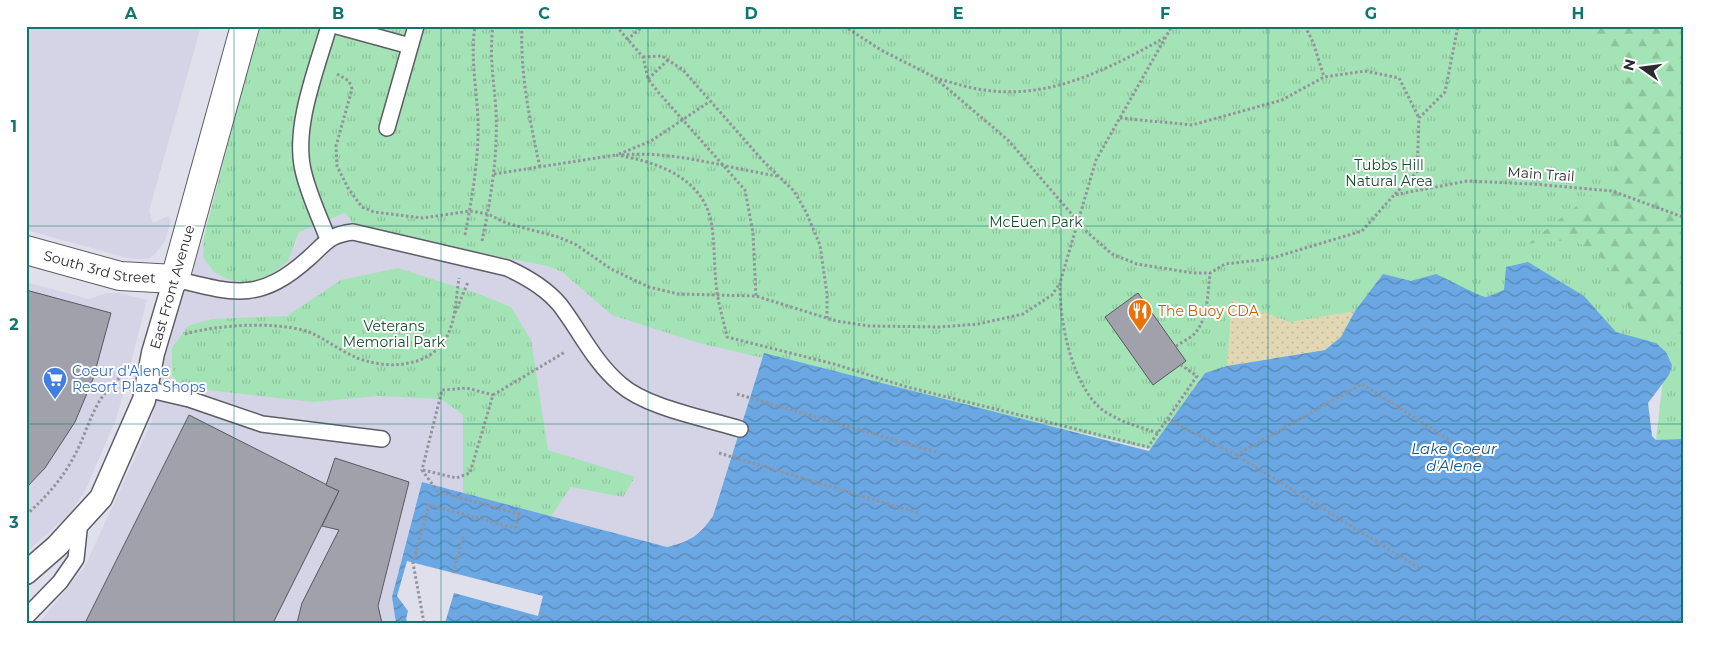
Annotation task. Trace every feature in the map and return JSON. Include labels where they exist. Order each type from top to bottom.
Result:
[{"type":"street","name":"East Front Avenue","points":[[26,573],[101,498],[141,408],[153,353],[245,26]]},
{"type":"street","name":"South 3rd Street","points":[[26,250],[120,276],[175,280]]},
{"type":"lane","points":[[328,238],[303,170],[300,143],[304,118],[329,26]]},
{"type":"lane","points":[[337,26],[410,46]]},
{"type":"lane","points":[[387,128],[416,26]]},
{"type":"lane","points":[[175,280],[239,292],[260,290],[276,283],[298,268],[328,238],[353,232],[462,256],[507,268],[531,279],[559,303],[601,365],[614,378],[642,399],[740,429]]},
{"type":"lane","points":[[146,390],[189,399],[262,424],[382,439]]},
{"type":"lane","points":[[26,617],[60,582],[76,559],[80,521]]},
{"type":"path","points":[[453,318],[478,162],[478,120],[472,71],[475,26]]},
{"type":"path","points":[[26,515],[54,490],[72,462],[99,398],[120,378],[170,338],[202,329],[263,326],[306,331],[327,340],[352,356],[371,363],[389,365],[416,362],[431,354],[447,337],[453,318],[478,261],[488,214],[494,174],[496,119],[491,68],[493,26]]},
{"type":"path","points":[[522,26],[522,65],[540,168]]},
{"type":"path","points":[[616,26],[643,57],[648,79],[745,190],[750,208],[756,296]]},
{"type":"path","points":[[627,40],[644,26]]},
{"type":"path","points":[[844,26],[881,50],[934,77],[984,90],[1024,92],[1070,83],[1118,63],[1166,36]]},
{"type":"path","points":[[1158,433],[1126,423],[1103,410],[1083,386],[1073,363],[1059,304],[1060,283],[1096,160],[1172,26]]},
{"type":"path","points":[[1305,26],[1313,42],[1324,78]]},
{"type":"path","points":[[1419,118],[1445,92],[1458,26]]},
{"type":"path","points":[[643,57],[662,56],[683,70],[709,102],[794,191],[820,245],[827,294],[827,318]]},
{"type":"path","points":[[648,79],[668,60]]},
{"type":"path","points":[[317,69],[341,75],[349,81],[352,89],[336,146],[338,166],[348,188],[362,207],[374,212],[424,218],[470,211],[488,214],[506,223],[558,236],[576,244],[611,269],[649,287],[678,294],[756,296],[827,318],[869,326],[978,324],[1023,314],[1052,295],[1060,283]]},
{"type":"path","points":[[934,77],[1009,141],[1078,222],[1112,254],[1136,264],[1193,273],[1210,273],[1225,264],[1269,259],[1362,231],[1417,172],[1419,118],[1399,78],[1365,71],[1324,78],[1282,100],[1192,125],[1120,118]]},
{"type":"path","points":[[616,155],[651,141],[709,102]]},
{"type":"path","points":[[494,174],[636,153],[685,159],[779,176]]},
{"type":"path","points":[[616,155],[655,163],[682,177],[704,200],[712,226],[717,294],[727,337],[834,364],[907,387],[1148,447],[1197,376],[1181,364]]},
{"type":"path","name":"Main Trail","points":[[1394,195],[1468,181],[1532,184],[1612,191],[1683,217]]},
{"type":"path","points":[[1176,346],[1195,333],[1200,325],[1206,303],[1210,273]]},
{"type":"path","points":[[422,470],[456,478],[470,473],[493,395],[584,340]]},
{"type":"path","points":[[1236,455],[1362,384],[1487,464]]},
{"type":"path","points":[[422,470],[442,390],[467,388],[493,395]]},
{"type":"path","points":[[736,394],[939,453]]},
{"type":"path","points":[[1168,419],[1236,455],[1420,569]]},
{"type":"path","points":[[719,452],[918,513]]},
{"type":"path","points":[[422,470],[438,492],[520,514],[515,528],[429,505],[414,563],[424,623]]},
{"type":"path","points":[[453,573],[464,534]]},
{"type":"shaded area","points":[[26,26],[201,26],[149,211],[153,223],[168,216],[171,221],[165,241],[155,254],[148,259],[131,259],[26,230]]},
{"type":"shaded area","points":[[345,213],[349,220],[391,235],[547,266],[562,272],[577,285],[763,357],[713,516],[702,532],[685,542],[667,547],[422,482],[392,597],[396,623],[39,623],[85,566],[151,423],[158,376],[176,311],[204,236],[203,257],[295,246],[299,232]]},
{"type":"shaded area","points":[[26,282],[89,299],[107,293],[119,293],[147,300],[117,417],[85,491],[69,515],[26,552]]},
{"type":"green space","name":"McEuen Park","points":[[259,26],[1683,26],[1683,445],[1656,440],[1666,352],[1411,319],[1205,373],[1158,451],[699,343],[612,315],[562,272],[547,266],[391,235],[354,225],[345,213],[299,232],[288,261],[273,273],[251,283],[230,280],[214,272],[203,257],[204,236]]},
{"type":"green space","points":[[1584,26],[1683,26],[1683,346],[1669,332],[1636,322],[1609,268],[1588,247],[1573,242],[1553,241],[1528,244],[1610,180],[1616,164],[1613,134],[1625,81]]},
{"type":"green space","name":"Veterans Memorial Park","points":[[398,268],[479,294],[511,307],[531,340],[548,450],[635,477],[623,497],[571,487],[551,516],[463,493],[463,415],[441,399],[378,396],[313,402],[181,387],[172,375],[172,348],[188,326],[212,319],[287,316],[341,280]]},
{"type":"sand","points":[[1232,300],[1290,322],[1355,311],[1341,337],[1324,350],[1227,366]]},
{"type":"water","name":"Lake Coeur d'Alene","points":[[1528,262],[1584,296],[1616,332],[1656,343],[1666,352],[1672,365],[1669,375],[1648,403],[1652,436],[1656,440],[1683,439],[1683,623],[396,623],[392,597],[422,482],[667,547],[694,537],[713,516],[764,353],[1149,451],[1205,373],[1227,366],[1325,350],[1341,337],[1355,311],[1383,274],[1411,281],[1436,274],[1486,297],[1504,290],[1506,267]]},
{"type":"pier","points":[[407,561],[543,596],[538,616],[454,593],[445,623],[408,623],[406,619],[408,611],[397,596]]},
{"type":"building","name":"Coeur d'Alene Resort Plaza Shops","points":[[26,290],[111,313],[93,379],[75,422],[45,468],[26,488]]},
{"type":"building","name":"The Buoy CDA","points":[[1138,293],[1186,361],[1153,385],[1105,317]]},
{"type":"building","points":[[189,415],[339,491],[273,623],[85,623]]},
{"type":"building","points":[[335,458],[409,482],[378,606],[382,623],[297,623],[302,603],[339,530],[322,526],[339,491],[326,485]]},
{"type":"place","name":"The Buoy CDA","points":[[1140,332]]},
{"type":"place","name":"Coeur d'Alene Resort Plaza Shops","points":[[55,400]]},
{"type":"park label","name":"Tubbs Hill Natural Area","points":[[1389,174]]}]
